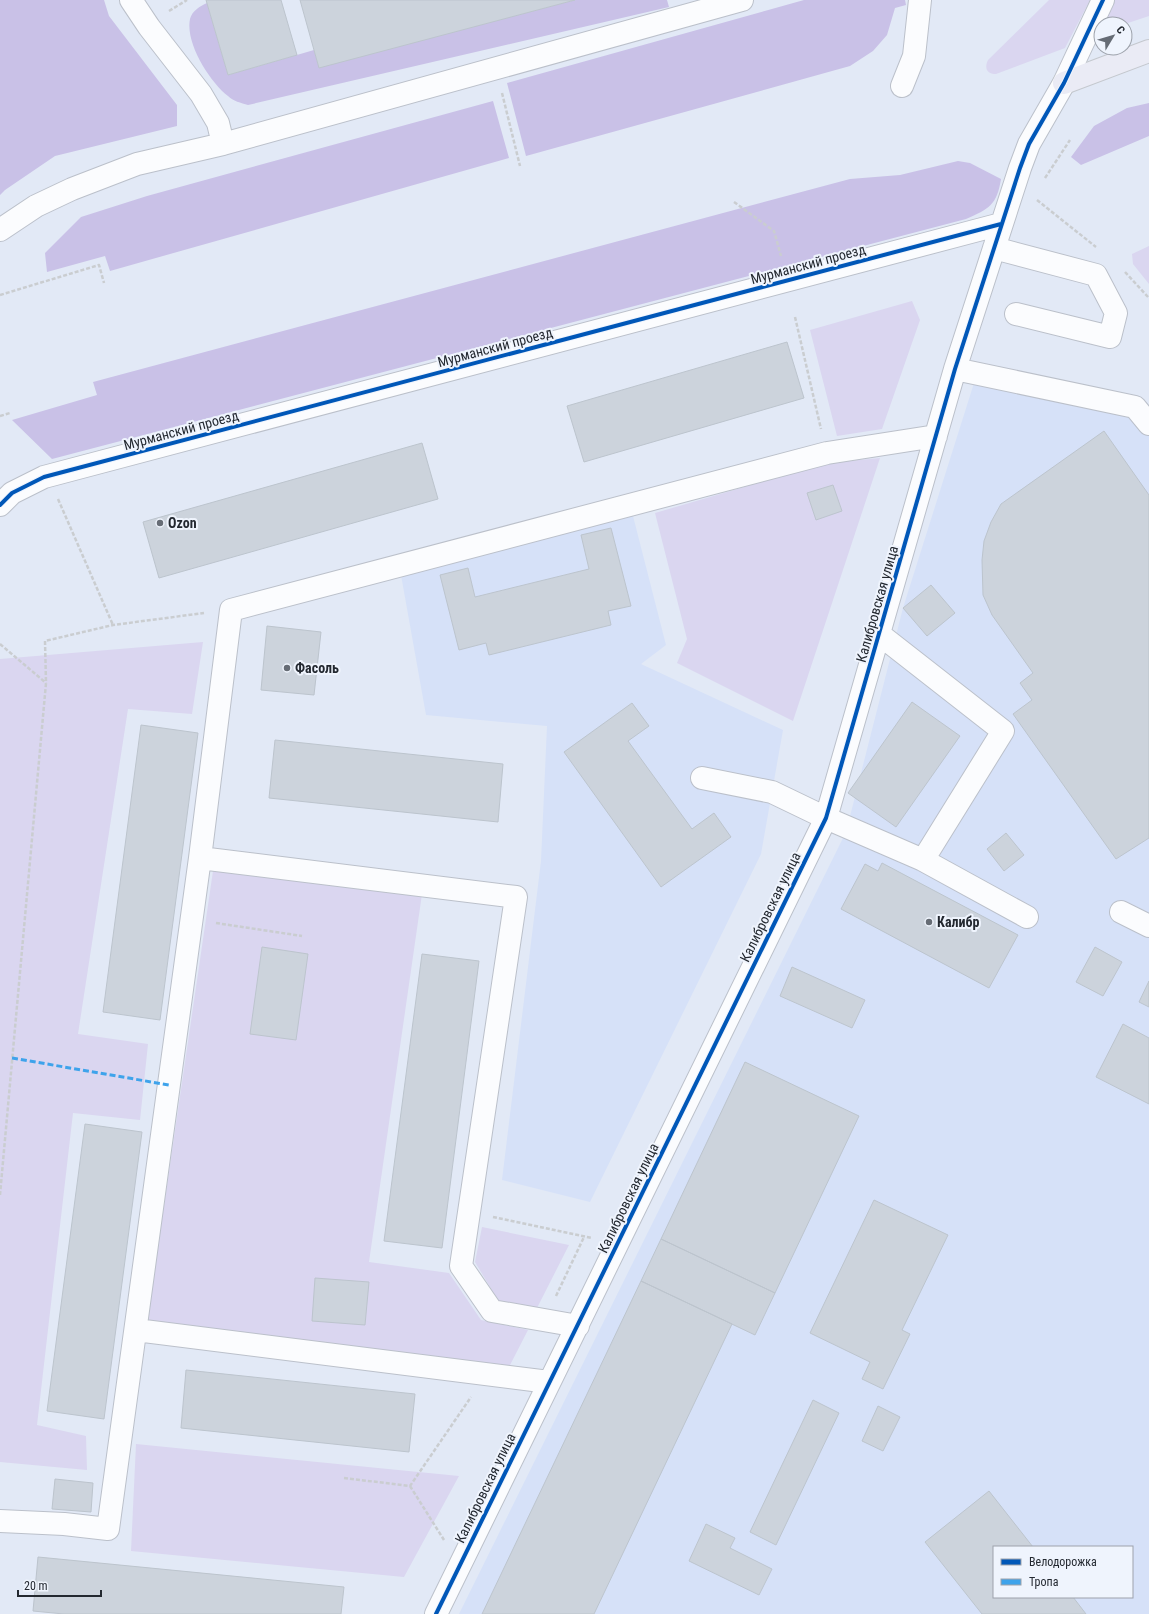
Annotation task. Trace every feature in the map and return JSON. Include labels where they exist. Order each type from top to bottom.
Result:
[{"type":"main road","points":[[1064,83],[1149,51]]},
{"type":"street","points":[[131,0],[148,27],[201,94],[218,123],[223,144]]},
{"type":"street","points":[[0,230],[36,206],[79,186],[137,164],[223,144],[740,0]]},
{"type":"street","points":[[902,86],[914,56],[920,0]]},
{"type":"street","name":"Калибровская улица","points":[[436,1614],[826,818],[955,369],[1001,224],[1029,144],[1064,83],[1103,0]]},
{"type":"street","name":"Мурманский проезд","points":[[0,505],[12,494],[44,477],[1001,224]]},
{"type":"street","points":[[994,248],[1096,275],[1116,313],[1110,337],[1016,314]]},
{"type":"street","points":[[955,369],[1135,407],[1149,424]]},
{"type":"street","points":[[0,1521],[64,1524],[108,1529],[200,858],[231,610],[827,453],[936,436]]},
{"type":"street","points":[[880,634],[1003,731],[923,860]]},
{"type":"street","points":[[702,778],[772,792],[826,818],[923,860],[1027,917]]},
{"type":"street","points":[[200,858],[516,897],[461,1266],[492,1311],[578,1326]]},
{"type":"street","points":[[1121,912],[1149,926]]},
{"type":"street","points":[[136,1330],[549,1382]]},
{"type":"path","points":[[502,93],[520,166]]},
{"type":"path","points":[[734,202],[774,231],[781,260]]},
{"type":"path","points":[[0,296],[99,265],[104,283]]},
{"type":"path","points":[[795,317],[827,453]]},
{"type":"path","points":[[0,416],[10,413]]},
{"type":"path","points":[[58,498],[113,625]]},
{"type":"path","points":[[0,1195],[46,683],[45,641],[113,625],[231,610]]},
{"type":"path","points":[[0,644],[46,683]]},
{"type":"path","points":[[191,919],[302,936]]},
{"type":"path","points":[[468,1212],[618,1244]]},
{"type":"path","points":[[545,1321],[584,1237]]},
{"type":"path","points":[[410,1486],[488,1374]]},
{"type":"path","points":[[344,1478],[410,1486]]},
{"type":"path","points":[[410,1486],[460,1565]]},
{"type":"shaded area","points":[[0,0],[104,0],[109,16],[177,105],[177,126],[55,156],[0,195]]},
{"type":"shaded area","points":[[575,0],[667,0],[669,7],[248,105],[230,98],[221,90],[207,72],[195,50],[189,29],[190,19],[194,11],[207,3],[228,75],[314,50],[319,67]]},
{"type":"shaded area","points":[[804,0],[905,0],[906,5],[895,8],[887,35],[873,51],[850,66],[526,156],[507,83]]},
{"type":"shaded area","points":[[1049,0],[1090,0],[1065,48],[996,74],[988,72],[986,66],[988,60]]},
{"type":"shaded area","points":[[1112,0],[1149,0],[1149,16],[1133,21],[1133,16],[1104,16]]},
{"type":"shaded area","points":[[493,101],[509,158],[110,271],[105,256],[47,272],[45,253],[81,217],[147,196]]},
{"type":"shaded area","points":[[1149,103],[1149,136],[1081,165],[1071,157],[1094,126],[1127,108]]},
{"type":"shaded area","points":[[958,161],[970,163],[1001,179],[997,195],[991,205],[981,212],[966,219],[52,459],[12,420],[97,395],[93,382],[850,179],[900,175]]},
{"type":"shaded area","points":[[1149,246],[1149,284],[1133,264],[1132,254]]},
{"type":"shaded area","points":[[912,301],[920,320],[882,429],[837,436],[810,330]]},
{"type":"shaded area","points":[[980,364],[1149,406],[1149,1614],[459,1614],[846,832],[903,608]]},
{"type":"shaded area","points":[[880,458],[793,721],[677,663],[687,639],[655,513],[827,463]]},
{"type":"shaded area","points":[[633,516],[666,645],[641,664],[783,730],[761,854],[590,1202],[502,1180],[541,861],[547,726],[426,715],[401,575]]},
{"type":"shaded area","points":[[203,642],[192,714],[128,709],[78,1034],[148,1044],[140,1120],[73,1113],[37,1425],[86,1436],[87,1470],[0,1462],[0,659]]},
{"type":"shaded area","points":[[214,864],[422,894],[369,1262],[449,1273],[481,1320],[528,1330],[509,1367],[147,1322]]},
{"type":"shaded area","points":[[482,1227],[569,1245],[537,1308],[499,1302],[475,1262]]},
{"type":"shaded area","points":[[136,1444],[459,1476],[404,1577],[131,1551]]},
{"type":"building","points":[[206,0],[281,0],[297,55],[228,75]]},
{"type":"building","points":[[300,0],[575,0],[319,68]]},
{"type":"building","points":[[787,342],[804,398],[584,462],[567,406]]},
{"type":"building","points":[[1104,431],[1149,495],[1149,838],[1116,859],[1013,714],[1032,700],[1020,683],[1033,673],[992,615],[983,595],[982,560],[984,541],[991,522],[1001,504]]},
{"type":"building","points":[[422,443],[438,499],[159,578],[143,522]]},
{"type":"building","points":[[833,485],[842,511],[816,520],[807,493]]},
{"type":"building","points":[[611,528],[631,606],[608,611],[611,625],[489,655],[486,643],[459,650],[440,575],[468,568],[475,597],[589,569],[581,535]]},
{"type":"building","points":[[931,585],[955,613],[927,636],[903,608]]},
{"type":"building","points":[[267,626],[321,632],[314,695],[261,690]]},
{"type":"building","points":[[912,702],[960,736],[896,827],[848,793]]},
{"type":"building","points":[[632,703],[649,726],[628,741],[692,829],[714,813],[731,837],[661,887],[564,752]]},
{"type":"building","points":[[141,725],[198,733],[160,1020],[103,1012]]},
{"type":"building","points":[[275,740],[503,764],[498,822],[269,798]]},
{"type":"building","points":[[1006,833],[1024,855],[1004,871],[987,849]]},
{"type":"building","name":"Калибр","points":[[882,863],[1018,935],[989,988],[841,909],[865,864],[878,871]]},
{"type":"building","points":[[262,947],[308,954],[296,1040],[250,1034]]},
{"type":"building","points":[[1095,947],[1122,962],[1103,996],[1076,982]]},
{"type":"building","points":[[422,954],[479,961],[442,1248],[384,1241]]},
{"type":"building","points":[[792,967],[865,1000],[852,1028],[780,996]]},
{"type":"building","points":[[1149,981],[1149,1007],[1139,1002]]},
{"type":"building","points":[[1123,1024],[1149,1038],[1149,1104],[1096,1077]]},
{"type":"building","points":[[745,1062],[859,1116],[775,1293],[661,1239]]},
{"type":"building","points":[[85,1124],[142,1132],[104,1419],[47,1411]]},
{"type":"building","points":[[874,1200],[948,1235],[902,1330],[910,1334],[883,1389],[862,1379],[870,1362],[810,1333]]},
{"type":"building","points":[[661,1239],[775,1293],[755,1335],[641,1281]]},
{"type":"building","points":[[315,1278],[369,1282],[365,1325],[312,1321]]},
{"type":"building","points":[[641,1281],[732,1324],[594,1614],[482,1614]]},
{"type":"building","points":[[186,1370],[415,1394],[409,1452],[181,1428]]},
{"type":"building","points":[[813,1400],[839,1413],[776,1545],[750,1532]]},
{"type":"building","points":[[878,1406],[900,1417],[883,1451],[862,1441]]},
{"type":"building","points":[[55,1479],[93,1483],[91,1512],[52,1509]]},
{"type":"building","points":[[989,1491],[1032,1546],[993,1546],[993,1598],[1074,1598],[1086,1614],[982,1614],[925,1542]]},
{"type":"building","points":[[706,1524],[735,1538],[730,1548],[772,1569],[759,1595],[689,1561]]},
{"type":"building","points":[[38,1557],[344,1587],[341,1614],[64,1614],[33,1611]]},
{"type":"marked path","points":[[12,1058],[169,1085]]},
{"type":"cycle path","points":[[436,1614],[826,818],[955,369],[1020,168],[1029,144],[1064,83],[1103,0]]},
{"type":"cycle path","points":[[0,505],[12,493],[44,477],[1001,224]]},
{"type":"place","name":"Ozon","points":[[160,523]]},
{"type":"place","name":"Фасоль","points":[[287,668]]},
{"type":"place","name":"Калибр","points":[[929,922]]}]
